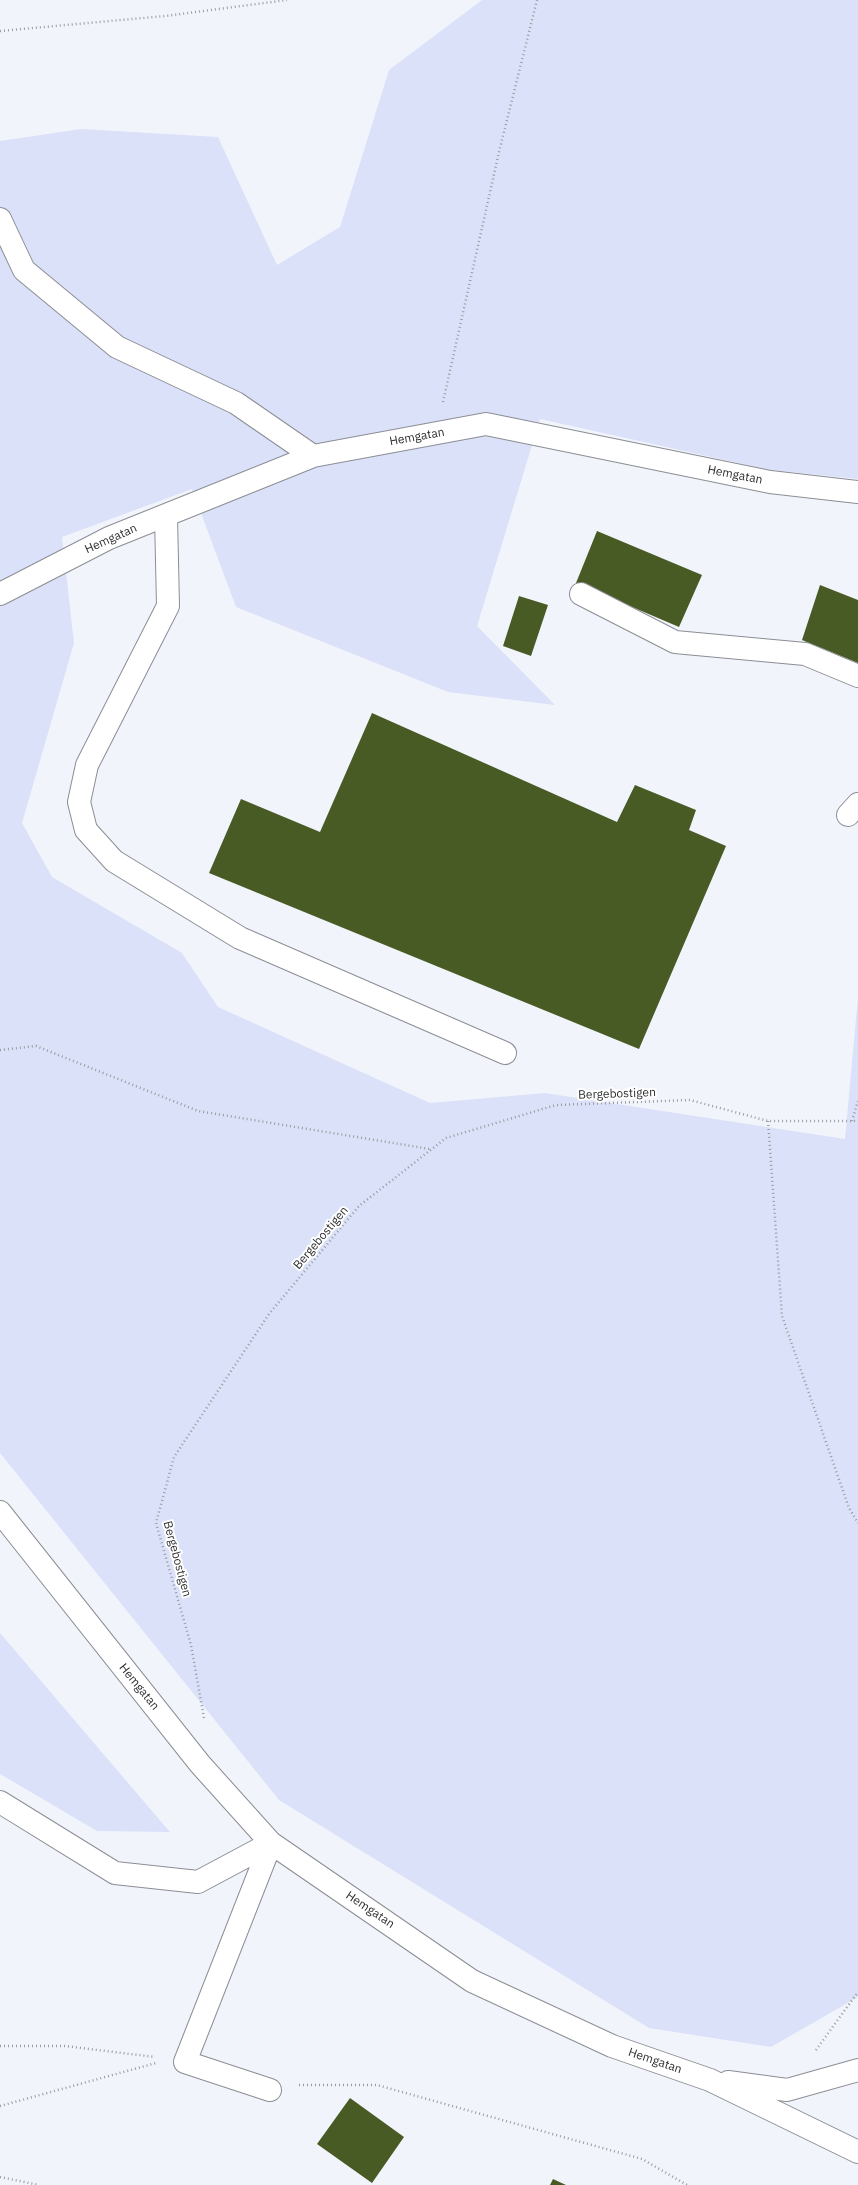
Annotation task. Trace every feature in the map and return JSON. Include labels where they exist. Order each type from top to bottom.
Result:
[{"type":"street","points":[[0,219],[24,270],[117,347],[236,403],[313,456]]},
{"type":"street","name":"Hemgatan","points":[[0,594],[109,538],[313,456],[486,424],[770,482],[858,492]]},
{"type":"street","points":[[166,516],[168,606],[87,765],[79,802],[86,830],[114,861],[240,938],[505,1053]]},
{"type":"street","points":[[581,594],[675,642],[804,654],[858,676]]},
{"type":"street","name":"Hemgatan","points":[[0,1512],[200,1764],[271,1843],[472,1981],[612,2046],[710,2080],[858,2152]]},
{"type":"street","points":[[0,1802],[115,1873],[198,1882],[271,1843]]},
{"type":"street","points":[[270,2090],[178,2061],[271,1843]]},
{"type":"street","points":[[710,2080],[787,2090],[858,2070]]},
{"type":"path","points":[[0,31],[165,16],[287,0]]},
{"type":"path","points":[[436,434],[499,152],[537,0]]},
{"type":"path","points":[[0,1050],[36,1046],[198,1111],[430,1150]]},
{"type":"path","name":"Bergebostigen","points":[[200,1764],[204,1718],[191,1645],[156,1523],[174,1457],[269,1314],[359,1206],[446,1138],[556,1105],[690,1100],[768,1121],[858,1121]]},
{"type":"path","points":[[852,1121],[858,1101]]},
{"type":"path","points":[[768,1121],[782,1316],[849,1508],[858,1523]]},
{"type":"path","points":[[815,2052],[858,1992]]},
{"type":"path","points":[[0,2046],[65,2046],[178,2061]]},
{"type":"path","points":[[0,2106],[178,2061]]},
{"type":"path","points":[[270,2090],[293,2085],[377,2085],[642,2159],[687,2185]]},
{"type":"path","points":[[0,2177],[39,2185]]},
{"type":"shaded area","points":[[482,0],[858,0],[858,479],[770,470],[540,419],[477,626],[555,705],[448,692],[236,607],[192,489],[62,537],[74,643],[22,823],[52,877],[182,953],[218,1007],[430,1103],[545,1093],[845,1139],[858,997],[858,1997],[771,2047],[649,2028],[279,1800],[0,1453],[0,141],[81,129],[218,137],[277,265],[340,227],[389,70]]},
{"type":"shaded area","points":[[0,1633],[170,1832],[97,1831],[0,1774]]},
{"type":"building","points":[[597,531],[702,575],[679,627],[576,583]]},
{"type":"building","points":[[820,585],[858,600],[858,663],[802,640]]},
{"type":"building","points":[[519,596],[548,605],[531,656],[503,646]]},
{"type":"building","points":[[372,713],[617,822],[635,785],[696,810],[689,830],[726,846],[639,1049],[209,873],[241,799],[320,832]]},
{"type":"building","points":[[350,2098],[404,2137],[372,2183],[317,2144]]},
{"type":"building","points":[[553,2179],[566,2185],[550,2185]]}]
